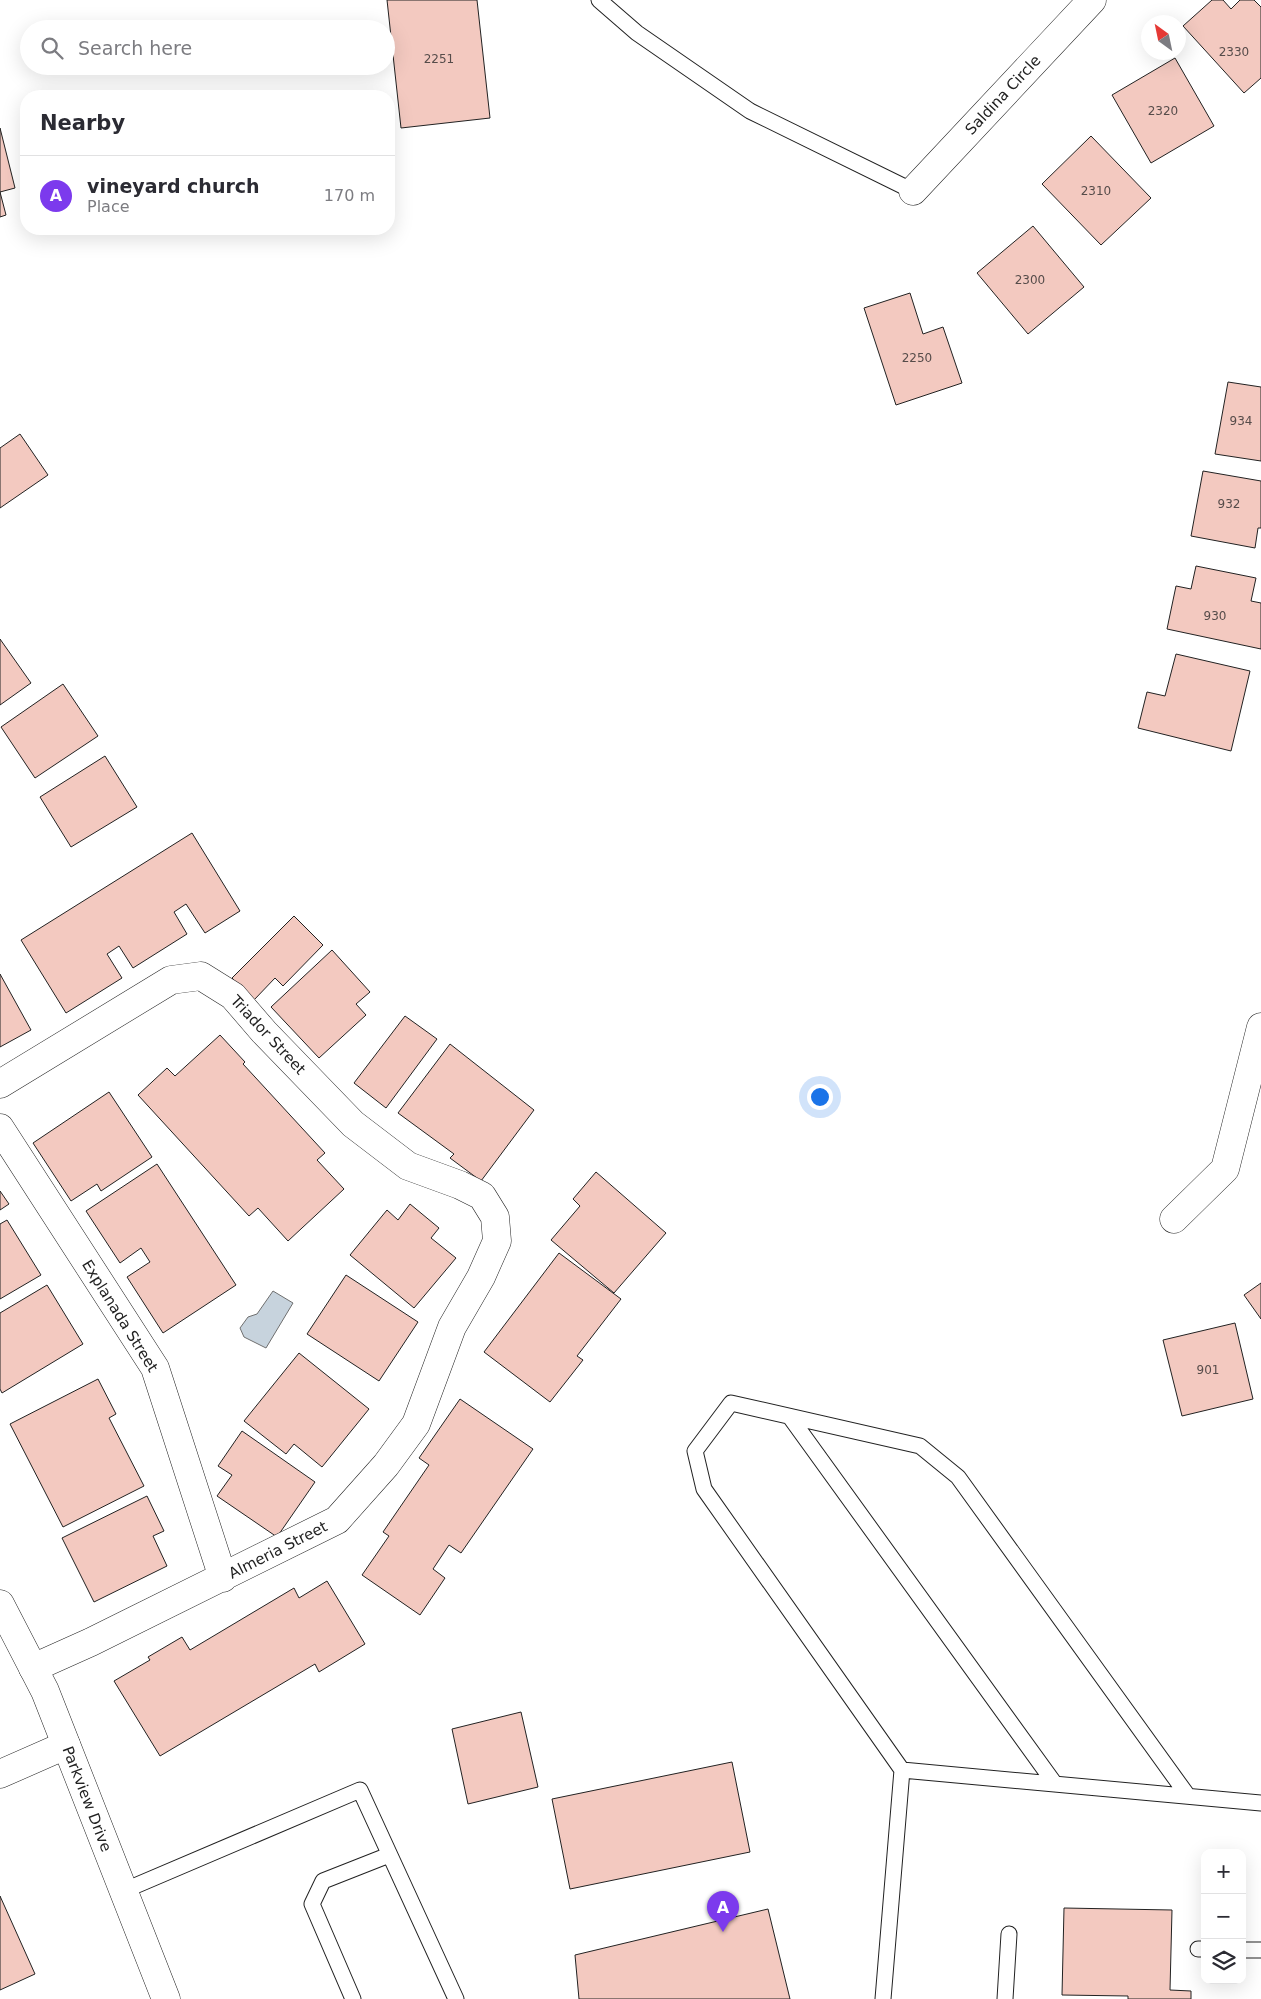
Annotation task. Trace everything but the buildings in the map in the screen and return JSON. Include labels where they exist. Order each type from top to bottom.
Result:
[{"type":"street","name":"Saldina Circle","points":[[913,190],[1092,0]]},
{"type":"street","name":"Triador Street","points":[[0,1084],[172,980],[201,976],[233,996],[264,1032],[353,1124],[408,1166],[460,1185],[482,1196],[496,1217],[497,1241]]},
{"type":"street","points":[[1174,1219],[1225,1170],[1261,1028]]},
{"type":"street","name":"Explanada Street","points":[[0,1128],[155,1368],[223,1578]]},
{"type":"street","name":"Almeria Street","points":[[33,1668],[223,1578],[337,1520],[386,1465],[416,1424],[452,1326],[481,1277],[497,1241]]},
{"type":"street","name":"Parkview Drive","points":[[0,1604],[45,1691],[166,1999]]},
{"type":"street","points":[[0,1774],[66,1745]]},
{"type":"lane","points":[[599,0],[637,33],[750,111],[913,190]]},
{"type":"lane","points":[[883,1999],[902,1770],[704,1489],[695,1450],[731,1403],[920,1446],[958,1477],[1188,1796]]},
{"type":"lane","points":[[790,1417],[1055,1784]]},
{"type":"lane","points":[[902,1770],[1261,1803]]},
{"type":"lane","points":[[123,1891],[360,1790],[456,1999]]},
{"type":"lane","points":[[353,1999],[312,1904],[323,1881],[389,1855]]},
{"type":"lane","points":[[1005,1999],[1009,1934]]},
{"type":"lane","points":[[1246,1950],[1261,1950]]},
{"type":"shaded area","points":[[273,1291],[293,1303],[266,1348],[244,1337],[240,1328],[248,1317],[257,1314]]},
{"type":"place","name":"vineyard church","points":[[723,1932]]}]
